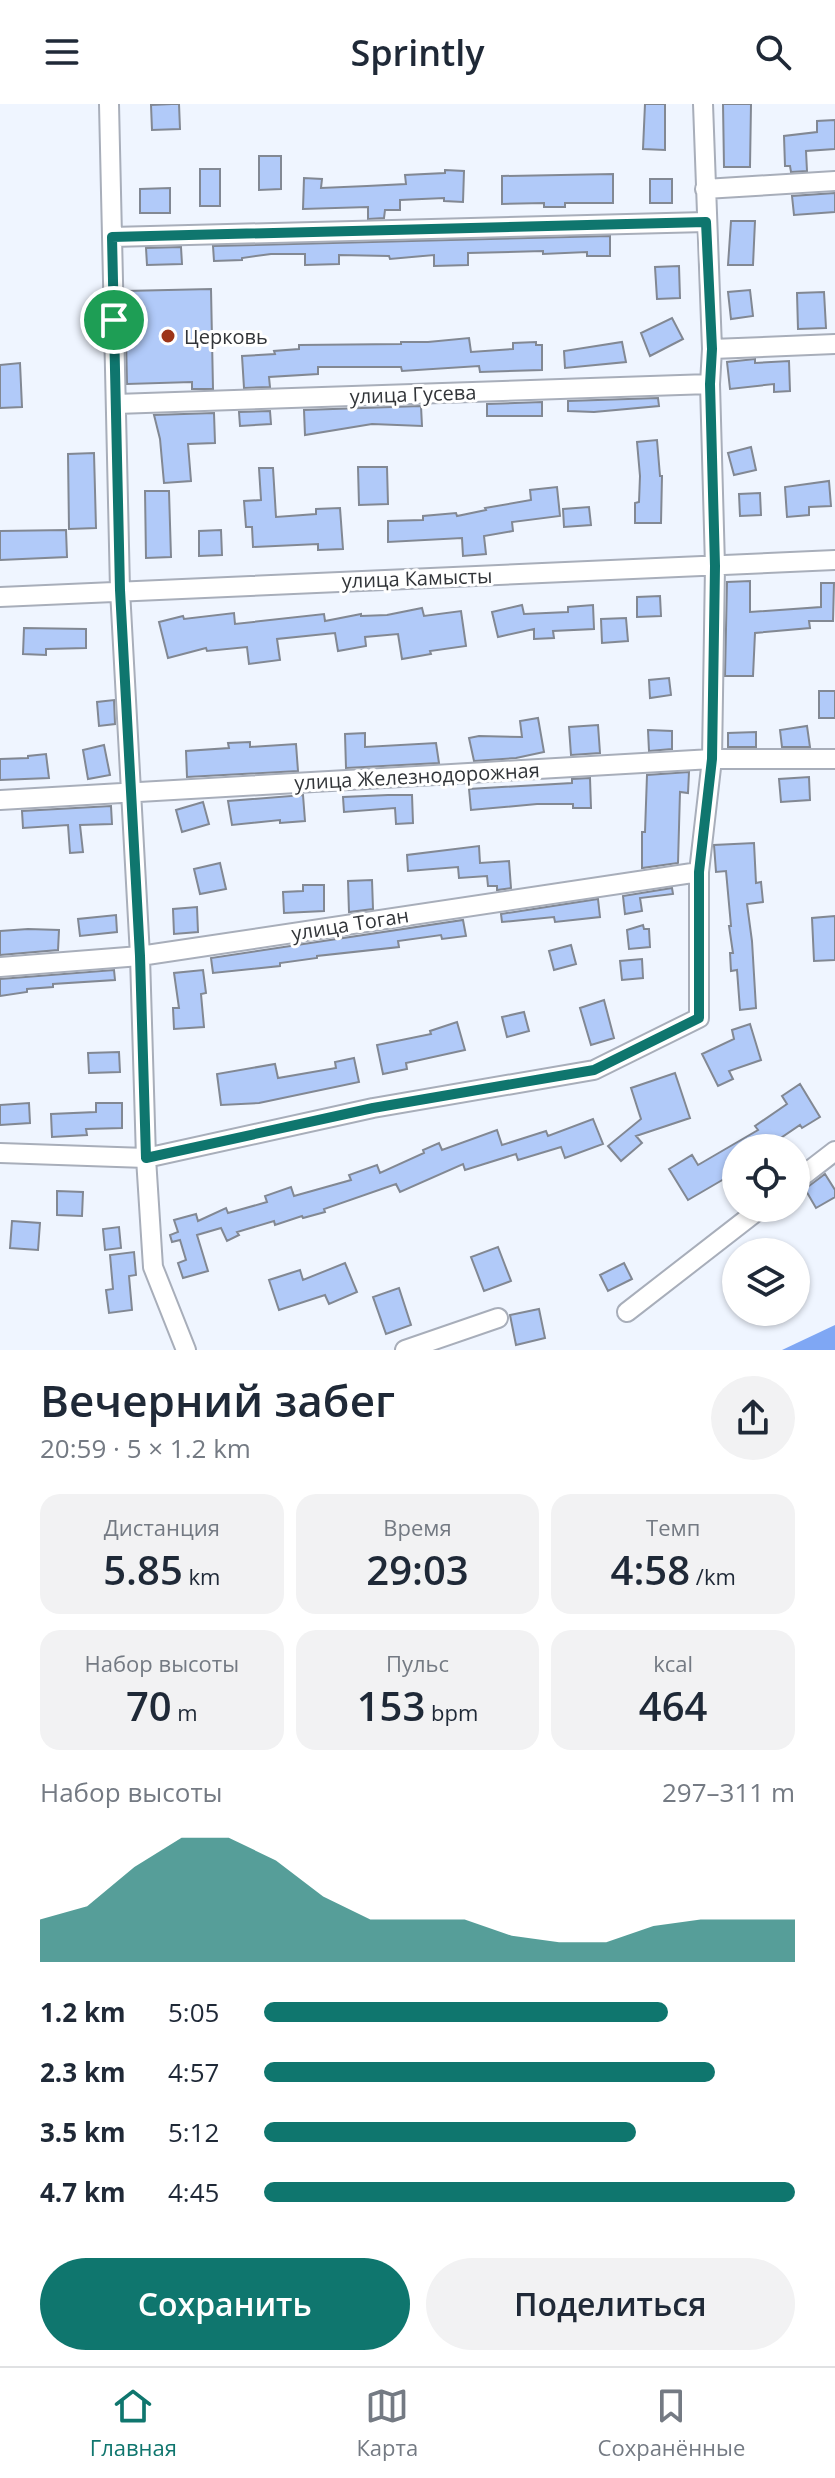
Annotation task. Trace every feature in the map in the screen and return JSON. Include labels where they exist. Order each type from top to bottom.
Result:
[{"type":"street","points":[[109,104],[120,590],[140,956],[146,1158],[153,1267],[186,1350]]},
{"type":"street","points":[[0,1153],[146,1158],[373,1108],[594,1070],[699,1018],[699,872],[712,759],[715,566],[710,384],[712,349],[703,104]]},
{"type":"street","points":[[705,189],[835,181]]},
{"type":"street","points":[[112,237],[706,222]]},
{"type":"street","points":[[712,349],[835,344]]},
{"type":"street","name":"улица Гусева","points":[[116,404],[710,384]]},
{"type":"street","name":"улица Камысты","points":[[0,597],[835,560]]},
{"type":"street","name":"улица Железнодорожная","points":[[0,800],[712,759],[835,759]]},
{"type":"street","name":"улица Тоган","points":[[0,967],[140,956],[699,872]]},
{"type":"street","points":[[810,1170],[835,1151]]},
{"type":"street","points":[[627,1312],[743,1222]]},
{"type":"street","points":[[405,1350],[498,1318]]},
{"type":"water","points":[[835,1325],[835,1350],[782,1350]]},
{"type":"building","points":[[179,104],[180,129],[152,130],[151,105]]},
{"type":"building","points":[[645,104],[665,104],[665,150],[643,149]]},
{"type":"building","points":[[723,104],[751,104],[750,167],[724,167]]},
{"type":"building","points":[[835,120],[835,149],[806,151],[807,171],[791,172],[790,166],[785,166],[784,136],[817,132],[817,121]]},
{"type":"building","points":[[259,156],[281,156],[281,189],[259,190]]},
{"type":"building","points":[[200,169],[220,169],[220,206],[200,206]]},
{"type":"building","points":[[445,170],[464,171],[463,202],[444,201],[444,198],[400,200],[400,210],[385,210],[384,218],[368,219],[368,207],[303,209],[304,178],[322,179],[321,188],[406,184],[405,175],[445,173]]},
{"type":"building","points":[[613,174],[613,203],[565,203],[565,207],[544,207],[544,203],[502,204],[502,176]]},
{"type":"building","points":[[650,179],[672,179],[672,203],[650,203]]},
{"type":"building","points":[[170,188],[170,213],[140,213],[140,189]]},
{"type":"building","points":[[835,193],[835,212],[794,215],[792,196]]},
{"type":"building","points":[[731,221],[755,221],[753,265],[728,265]]},
{"type":"building","points":[[610,236],[610,256],[587,256],[587,252],[543,254],[543,251],[468,253],[468,265],[434,266],[434,255],[390,259],[389,256],[339,255],[339,264],[305,265],[305,254],[271,254],[242,260],[214,261],[213,246]]},
{"type":"building","points":[[181,247],[182,264],[147,265],[146,248]]},
{"type":"building","points":[[679,266],[680,298],[657,299],[655,267]]},
{"type":"building","name":"Церковь","points":[[211,289],[213,389],[192,389],[192,382],[127,384],[125,291]]},
{"type":"building","points":[[750,290],[753,316],[731,319],[728,292]]},
{"type":"building","points":[[824,292],[826,328],[798,329],[797,293]]},
{"type":"building","points":[[672,318],[683,339],[650,356],[641,333]]},
{"type":"building","points":[[469,338],[471,352],[513,349],[513,343],[536,342],[536,345],[542,345],[542,370],[480,372],[479,366],[402,371],[401,367],[318,367],[318,374],[269,377],[270,387],[244,388],[242,356],[275,354],[274,351],[299,349],[299,345],[401,344]]},
{"type":"building","points":[[622,342],[626,362],[565,368],[564,351]]},
{"type":"building","points":[[755,359],[755,363],[789,361],[790,391],[774,392],[774,384],[730,389],[727,362]]},
{"type":"building","points":[[20,363],[22,407],[0,408],[0,365]]},
{"type":"building","points":[[658,398],[659,406],[594,412],[568,411],[568,401]]},
{"type":"building","points":[[542,402],[542,416],[487,416],[487,404]]},
{"type":"building","points":[[421,406],[422,426],[372,424],[305,435],[304,410]]},
{"type":"building","points":[[270,411],[271,424],[240,426],[239,412]]},
{"type":"building","points":[[214,413],[215,443],[188,444],[191,481],[164,483],[160,439],[154,415]]},
{"type":"building","points":[[657,440],[662,476],[661,523],[635,523],[640,476],[637,442]]},
{"type":"building","points":[[751,447],[756,470],[734,475],[728,453]]},
{"type":"building","points":[[94,453],[96,528],[69,529],[68,454]]},
{"type":"building","points":[[358,467],[387,467],[388,504],[359,505]]},
{"type":"building","points":[[259,468],[273,468],[276,517],[316,514],[316,509],[340,508],[343,549],[318,550],[318,544],[253,547],[252,527],[246,527],[244,501],[261,500]]},
{"type":"building","points":[[829,481],[831,506],[809,507],[809,515],[787,517],[785,487]]},
{"type":"building","points":[[557,487],[560,516],[512,522],[513,531],[484,536],[486,554],[463,556],[462,538],[388,542],[388,521],[423,520],[423,516],[456,513],[457,516],[531,500],[530,490]]},
{"type":"building","points":[[145,491],[169,491],[171,557],[146,558]]},
{"type":"building","points":[[760,493],[761,515],[740,516],[739,494]]},
{"type":"building","points":[[589,507],[591,525],[564,527],[563,509]]},
{"type":"building","points":[[66,530],[67,557],[0,560],[0,531]]},
{"type":"building","points":[[221,530],[222,555],[199,556],[199,531]]},
{"type":"building","points":[[750,581],[750,612],[821,607],[821,583],[834,583],[833,621],[809,621],[810,628],[755,633],[753,676],[725,676],[727,582]]},
{"type":"building","points":[[660,596],[661,616],[637,617],[637,597]]},
{"type":"building","points":[[522,605],[524,614],[568,612],[568,607],[593,605],[594,629],[553,631],[554,638],[534,639],[534,629],[498,637],[492,612]]},
{"type":"building","points":[[422,608],[424,616],[461,611],[466,646],[402,659],[398,634],[365,637],[366,646],[338,651],[335,633],[277,639],[280,660],[249,664],[247,647],[207,651],[206,648],[168,658],[159,622],[183,616],[184,619],[234,613],[235,624],[324,614],[325,621]]},
{"type":"building","points":[[626,618],[628,641],[602,643],[601,619]]},
{"type":"building","points":[[24,628],[86,629],[86,648],[46,649],[46,655],[23,654]]},
{"type":"building","points":[[669,678],[671,695],[650,698],[649,680]]},
{"type":"building","points":[[819,691],[835,691],[835,718],[819,718]]},
{"type":"building","points":[[114,700],[115,724],[99,726],[97,702]]},
{"type":"building","points":[[538,718],[544,752],[474,761],[469,738],[522,737],[520,721]]},
{"type":"building","points":[[598,725],[600,753],[571,755],[569,727]]},
{"type":"building","points":[[807,726],[810,747],[782,747],[780,730]]},
{"type":"building","points":[[648,730],[672,731],[672,749],[649,751]]},
{"type":"building","points":[[756,732],[756,747],[728,747],[728,733]]},
{"type":"building","points":[[365,733],[365,747],[436,743],[439,763],[346,768],[345,734]]},
{"type":"building","points":[[250,742],[250,747],[296,744],[298,771],[187,777],[186,751],[229,748],[228,743]]},
{"type":"building","points":[[104,745],[110,775],[88,779],[83,750]]},
{"type":"building","points":[[46,754],[49,778],[0,780],[0,759]]},
{"type":"building","points":[[689,772],[688,793],[680,792],[678,863],[642,868],[647,775]]},
{"type":"building","points":[[809,777],[810,800],[781,802],[779,779]]},
{"type":"building","points":[[590,778],[591,808],[573,808],[573,804],[537,804],[471,810],[469,789],[572,783],[572,779]]},
{"type":"building","points":[[303,795],[305,821],[232,825],[228,801]]},
{"type":"building","points":[[412,795],[413,823],[396,824],[395,808],[344,812],[343,797]]},
{"type":"building","points":[[203,802],[209,824],[182,832],[176,810]]},
{"type":"building","points":[[111,806],[112,824],[80,825],[83,852],[70,853],[68,825],[23,828],[22,811]]},
{"type":"building","points":[[754,843],[756,883],[761,882],[763,902],[747,904],[756,1008],[740,1010],[737,970],[731,971],[730,953],[733,953],[726,871],[716,872],[714,845]]},
{"type":"building","points":[[479,846],[480,863],[509,861],[511,888],[497,890],[497,886],[488,886],[487,876],[459,878],[458,867],[408,871],[407,855]]},
{"type":"building","points":[[220,863],[226,889],[200,894],[194,869]]},
{"type":"building","points":[[372,880],[373,909],[349,912],[348,881]]},
{"type":"building","points":[[303,885],[324,885],[324,911],[284,913],[283,892],[303,891]]},
{"type":"building","points":[[672,888],[673,894],[640,898],[642,911],[625,914],[623,896]]},
{"type":"building","points":[[598,899],[600,917],[555,922],[554,917],[502,922],[501,914]]},
{"type":"building","points":[[197,907],[198,932],[174,934],[173,909]]},
{"type":"building","points":[[116,915],[117,932],[80,936],[78,919]]},
{"type":"building","points":[[835,916],[835,960],[814,961],[812,918]]},
{"type":"building","points":[[463,920],[466,936],[442,939],[441,935],[398,941],[399,947],[317,956],[280,963],[280,966],[213,973],[211,958]]},
{"type":"building","points":[[643,925],[644,929],[649,929],[650,947],[629,949],[627,930]]},
{"type":"building","points":[[59,930],[58,950],[0,955],[0,931]]},
{"type":"building","points":[[571,945],[576,964],[554,970],[549,951]]},
{"type":"building","points":[[642,959],[643,978],[622,980],[620,961]]},
{"type":"building","points":[[114,970],[115,980],[53,984],[53,987],[0,996],[0,979]]},
{"type":"building","points":[[203,970],[206,993],[201,994],[204,1027],[174,1029],[173,1008],[179,1008],[174,973]]},
{"type":"building","points":[[604,1000],[614,1038],[591,1045],[580,1008]]},
{"type":"building","points":[[524,1012],[529,1031],[507,1037],[502,1017]]},
{"type":"building","points":[[457,1022],[465,1050],[406,1063],[407,1069],[383,1074],[377,1045],[431,1034],[430,1031]]},
{"type":"building","points":[[750,1024],[761,1060],[729,1071],[733,1079],[718,1086],[702,1054],[734,1039],[732,1030]]},
{"type":"building","points":[[119,1052],[120,1072],[89,1073],[88,1053]]},
{"type":"building","points":[[354,1058],[359,1082],[259,1103],[221,1105],[217,1074],[275,1064],[278,1078],[336,1068],[335,1062]]},
{"type":"building","points":[[675,1073],[690,1118],[636,1136],[642,1143],[621,1161],[608,1146],[641,1119],[631,1088]]},
{"type":"building","points":[[800,1084],[820,1117],[787,1134],[751,1134],[758,1130],[755,1126],[787,1104],[782,1096]]},
{"type":"building","points":[[29,1103],[30,1123],[0,1125],[0,1105]]},
{"type":"building","points":[[96,1103],[122,1103],[122,1128],[86,1129],[87,1135],[52,1137],[51,1114],[96,1112]]},
{"type":"building","points":[[593,1119],[603,1144],[565,1158],[561,1147],[518,1160],[516,1154],[465,1170],[463,1164],[400,1192],[396,1184],[324,1209],[325,1212],[275,1225],[274,1221],[237,1232],[239,1235],[227,1241],[221,1228],[197,1235],[208,1271],[183,1278],[178,1263],[186,1260],[180,1240],[172,1242],[170,1235],[178,1232],[174,1220],[196,1214],[198,1221],[226,1208],[228,1213],[267,1202],[265,1196],[291,1187],[294,1196],[351,1180],[349,1175],[377,1165],[380,1173],[439,1143],[442,1150],[497,1130],[502,1145],[546,1131],[548,1136]]},
{"type":"building","points":[[722,1151],[722,1180],[688,1200],[669,1169],[692,1155],[698,1165]]},
{"type":"building","points":[[825,1174],[835,1190],[835,1197],[816,1208],[810,1198],[810,1185]]},
{"type":"building","points":[[57,1191],[83,1192],[82,1216],[57,1215]]},
{"type":"building","points":[[12,1221],[40,1223],[38,1250],[10,1248]]},
{"type":"building","points":[[119,1227],[121,1248],[105,1250],[103,1229]]},
{"type":"building","points":[[498,1247],[511,1281],[484,1291],[471,1257]]},
{"type":"building","points":[[134,1252],[136,1275],[129,1276],[132,1310],[109,1313],[106,1290],[113,1289],[110,1255]]},
{"type":"building","points":[[345,1263],[357,1292],[329,1304],[325,1295],[279,1310],[269,1280],[300,1270],[303,1280]]},
{"type":"building","points":[[624,1263],[632,1279],[608,1291],[600,1275]]},
{"type":"building","points":[[399,1288],[411,1325],[386,1334],[373,1297]]},
{"type":"building","points":[[539,1309],[545,1338],[516,1345],[510,1315]]},
{"type":"place","name":"Церковь","points":[[168,336]]},
{"type":"route","points":[[706,222],[712,349],[710,384],[715,566],[712,759],[699,872],[699,1018],[594,1070],[373,1108],[146,1158],[140,956],[120,590],[114,320],[112,237],[706,222]]}]
